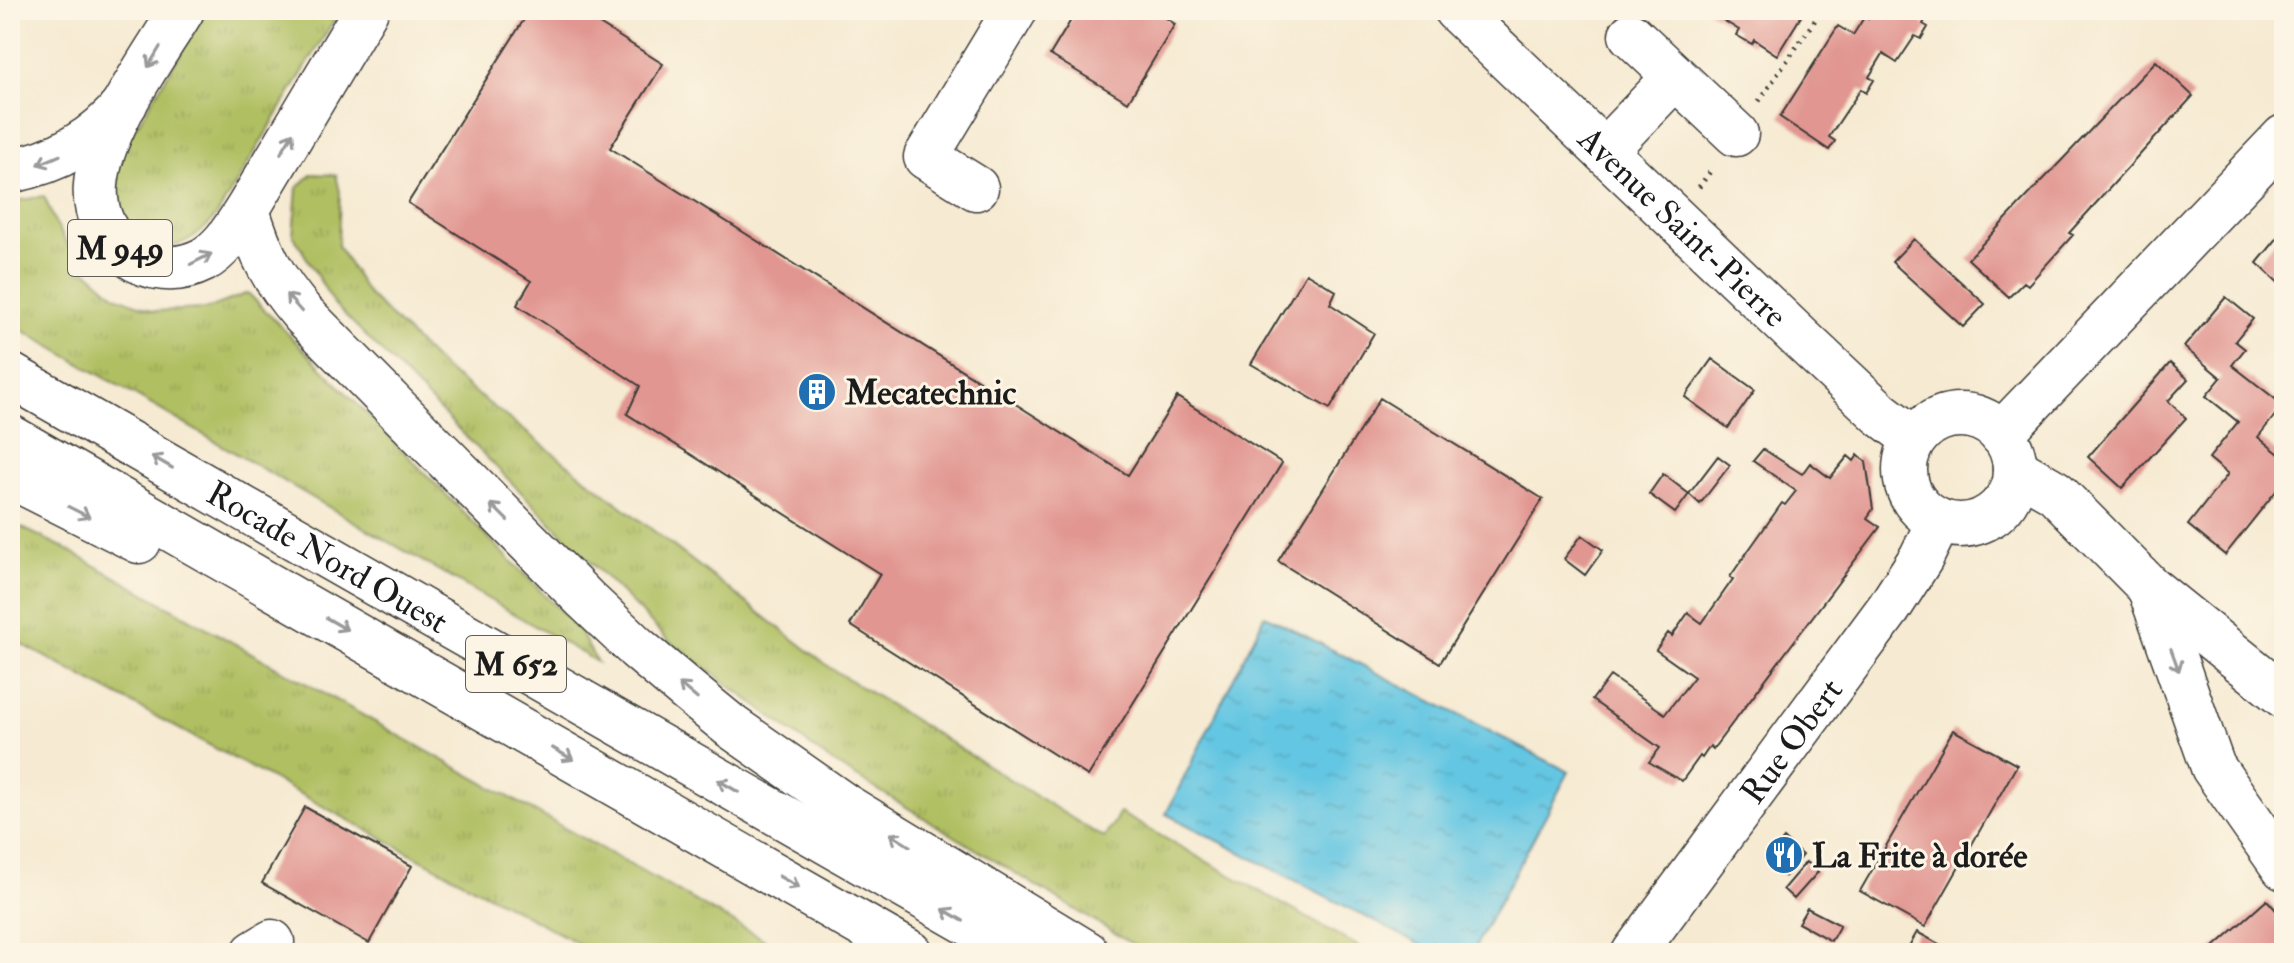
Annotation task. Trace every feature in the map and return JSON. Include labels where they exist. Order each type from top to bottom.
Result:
[{"type":"main road","name":"M 949","points":[[182,10],[125,104],[110,137],[96,183],[95,201],[98,218],[119,247],[136,260],[172,269],[186,267],[215,252],[247,210],[366,10]]},
{"type":"main road","points":[[976,188],[926,157],[1015,10]]},
{"type":"main road","name":"Avenue Saint-Pierre","points":[[1456,10],[1870,404],[1914,439]]},
{"type":"main road","points":[[1631,35],[1736,134]]},
{"type":"main road","points":[[1604,151],[1675,77]]},
{"type":"main road","points":[[10,171],[30,167],[76,147],[111,121],[125,104]]},
{"type":"main road","points":[[2284,137],[2008,452],[2011,489],[1995,512],[1968,524],[1939,521],[1923,510],[1911,495],[1905,476],[1906,457],[1914,439],[1928,424],[1956,415],[1976,417],[2008,452],[2055,492],[2149,587],[2284,696]]},
{"type":"main road","points":[[247,210],[268,268],[303,314],[637,648],[732,727],[845,806],[1087,953]]},
{"type":"main road","name":"Rocade Nord Ouest","points":[[10,375],[1021,953]]},
{"type":"main road","name":"Rocade Nord Ouest","points":[[10,437],[911,953]]},
{"type":"main road","points":[[10,476],[156,549],[270,585]]},
{"type":"main road","name":"Rue Obert","points":[[1634,953],[1889,608],[1921,558],[1939,521]]},
{"type":"main road","points":[[2149,587],[2213,767],[2284,868]]},
{"type":"green space","points":[[207,10],[340,10],[217,215],[185,242],[155,246],[141,239],[112,210],[117,158]]},
{"type":"green space","points":[[312,174],[336,175],[340,192],[338,246],[367,293],[442,367],[832,669],[1104,838],[1120,813],[1370,953],[1147,953],[832,762],[668,640],[334,304],[293,235],[297,188]]},
{"type":"green space","points":[[44,196],[77,262],[116,296],[154,311],[207,309],[248,293],[579,630],[597,662],[10,323],[10,202]]},
{"type":"green space","points":[[10,522],[62,547],[788,953],[596,953],[10,638]]},
{"type":"water","points":[[1265,615],[1569,772],[1472,953],[1436,953],[1166,814]]},
{"type":"building","name":"Mecatechnic","points":[[530,10],[577,10],[663,64],[610,148],[1128,475],[1177,397],[1282,463],[1088,776],[850,625],[880,574],[627,414],[640,386],[517,305],[531,281],[408,203]]},
{"type":"building","points":[[1077,10],[1171,10],[1166,18],[1175,24],[1128,102],[1050,55]]},
{"type":"building","points":[[1707,10],[1805,10],[1777,55],[1754,40],[1752,44],[1736,35],[1739,30]]},
{"type":"building","points":[[1873,10],[1931,10],[1923,24],[1928,27],[1921,39],[1915,36],[1897,63],[1883,54],[1869,77],[1874,80],[1866,93],[1861,89],[1829,137],[1835,141],[1829,150],[1780,117],[1838,26],[1853,35],[1865,16],[1868,18]]},
{"type":"building","points":[[2156,61],[2193,96],[2069,233],[2073,235],[2028,285],[2024,282],[2009,297],[1968,259]]},
{"type":"building","points":[[2284,230],[2284,288],[2257,263]]},
{"type":"building","points":[[1914,239],[1985,304],[1963,327],[1892,262]]},
{"type":"building","points":[[1306,273],[1336,291],[1330,304],[1374,333],[1330,409],[1251,364]]},
{"type":"building","points":[[2226,297],[2253,319],[2235,341],[2245,349],[2232,365],[2283,405],[2258,437],[2284,458],[2284,481],[2225,555],[2188,525],[2228,474],[2209,458],[2238,422],[2206,396],[2221,378],[2184,347]]},
{"type":"building","points":[[1712,359],[1755,390],[1728,428],[1685,397]]},
{"type":"building","points":[[2170,363],[2188,379],[2168,401],[2186,418],[2122,488],[2088,457]]},
{"type":"building","points":[[1380,398],[1543,499],[1440,663],[1278,561]]},
{"type":"building","points":[[1763,449],[1802,474],[1810,463],[1830,478],[1848,456],[1854,461],[1858,455],[1866,462],[1873,509],[1867,518],[1880,527],[1713,749],[1710,746],[1702,758],[1700,756],[1682,781],[1649,762],[1660,748],[1592,700],[1610,676],[1665,714],[1694,677],[1656,650],[1668,633],[1672,636],[1688,613],[1702,623],[1782,503],[1785,505],[1796,491],[1753,461]]},
{"type":"building","points":[[1718,456],[1730,465],[1700,504],[1689,494]]},
{"type":"building","points":[[1663,474],[1689,494],[1675,513],[1649,494]]},
{"type":"building","points":[[1582,535],[1603,550],[1585,575],[1564,559]]},
{"type":"building","points":[[1953,730],[2017,765],[1925,927],[1860,891]]},
{"type":"building","points":[[305,807],[412,866],[369,943],[262,883]]},
{"type":"building","points":[[1784,839],[1802,855],[1785,876],[1766,861]]},
{"type":"building","points":[[1806,862],[1818,872],[1794,899],[1783,889]]},
{"type":"building","points":[[2267,900],[2284,919],[2284,953],[2207,953]]},
{"type":"building","points":[[1807,908],[1840,925],[1831,941],[1798,923]]},
{"type":"building","points":[[1917,932],[1955,953],[1905,953]]},
{"type":"place","name":"Mecatechnic","points":[[817,392]]},
{"type":"place","name":"La Frite à dorée","points":[[1784,855]]}]
